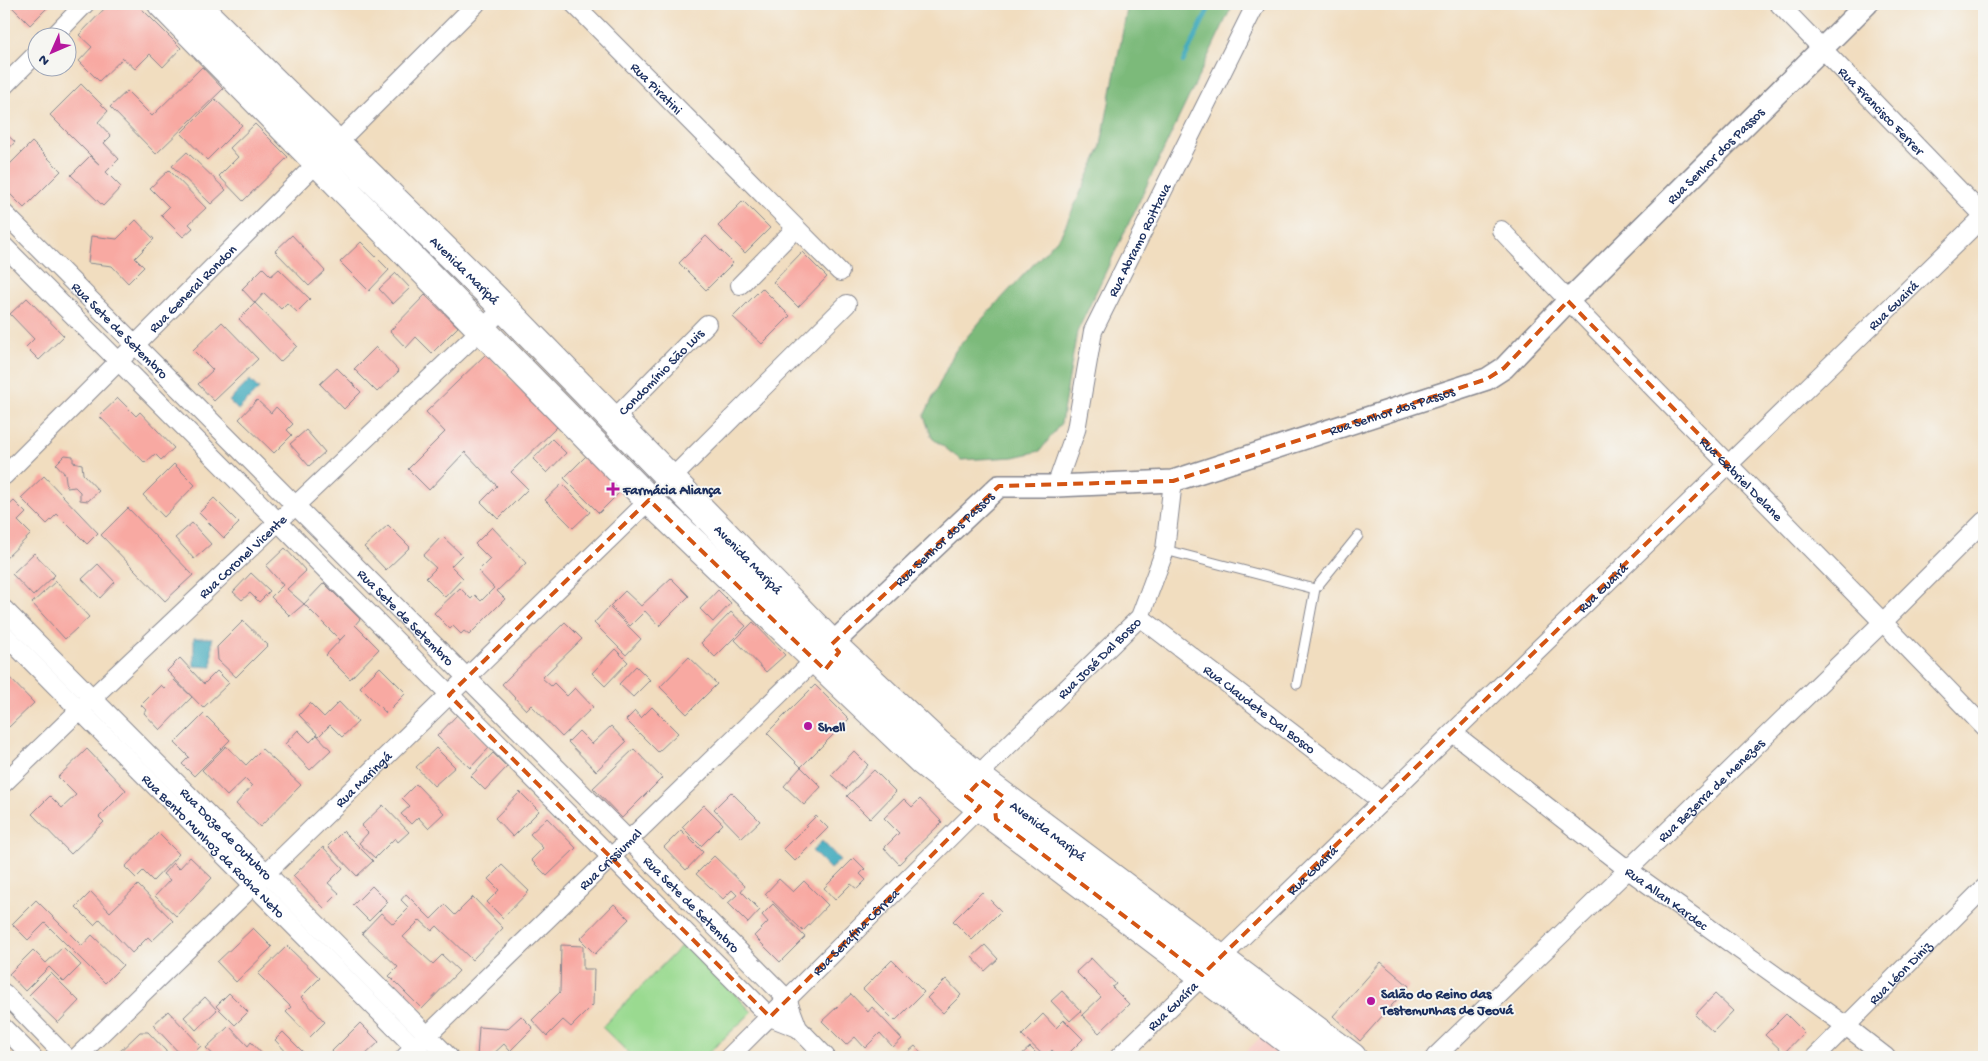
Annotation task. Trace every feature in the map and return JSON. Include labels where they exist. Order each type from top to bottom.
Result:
[{"type":"main road","name":"Avenida Maripá","points":[[162,4],[649,500],[823,652],[937,743],[987,798],[1210,967],[1351,1057]]},
{"type":"main road","name":"Avenida Maripá","points":[[194,4],[504,308],[672,479],[823,652]]},
{"type":"main road","points":[[481,329],[492,329],[498,323],[504,308]]},
{"type":"main road","points":[[649,500],[660,502],[668,494],[672,479]]},
{"type":"main road","name":"Avenida Maripá","points":[[1210,967],[1310,1057]]},
{"type":"street","points":[[62,28],[85,4]]},
{"type":"street","points":[[336,142],[476,4]]},
{"type":"street","name":"Rua Piratini","points":[[574,4],[840,272]]},
{"type":"street","name":"Rua Abramo Roittava","points":[[1056,486],[1076,430],[1093,332],[1256,4]]},
{"type":"street","name":"Rua Francisco Ferrer","points":[[1779,4],[1984,216]]},
{"type":"street","name":"Rua Senhor dos Passos","points":[[823,652],[999,486],[1056,486],[1173,481],[1487,379],[1504,368],[1568,301],[1867,4]]},
{"type":"street","points":[[4,86],[28,62]]},
{"type":"street","name":"Rua General Rondon","points":[[4,476],[336,142]]},
{"type":"street","name":"Rua Sete de Setembro","points":[[4,212],[787,999],[798,1028],[826,1057]]},
{"type":"street","name":"Rua Guairá","points":[[1210,967],[1984,216]]},
{"type":"street","points":[[740,285],[796,228]]},
{"type":"street","name":"Rua Gabriel Delane","points":[[1501,230],[1984,727]]},
{"type":"street","name":"Rua Sete de Setembro","points":[[4,246],[770,1017],[798,1028]]},
{"type":"street","points":[[672,479],[847,304]]},
{"type":"street","name":"Condomínio São Luis","points":[[613,420],[707,324]]},
{"type":"street","name":"Rua Coronel Vicente","points":[[4,784],[79,710],[481,329]]},
{"type":"street","name":"Rua José Dal Bosco","points":[[987,798],[1140,617],[1165,550],[1173,481]]},
{"type":"street","name":"Rua Maringá","points":[[77,1057],[649,500]]},
{"type":"street","name":"Rua Bezerra de Menezes","points":[[1435,1057],[1884,622],[1984,521]]},
{"type":"street","name":"Rua Doze de Outubro","points":[[4,609],[450,1057]]},
{"type":"street","name":"Rua Claudete Dal Bosco","points":[[1140,617],[1381,801]]},
{"type":"street","name":"Rua Bento Munhoz da Rocha Neto","points":[[4,634],[254,886],[415,1054]]},
{"type":"street","name":"Rua Crissiumal","points":[[415,1054],[428,1036],[823,652]]},
{"type":"street","name":"Rua Allan Kardec","points":[[1453,733],[1627,869],[1846,1026],[1886,1057]]},
{"type":"street","name":"Rua Serafina Côrrea","points":[[729,1057],[987,798]]},
{"type":"street","name":"Rua Léon Diniz","points":[[1815,1057],[1984,888]]},
{"type":"street","name":"Rua Guaíra","points":[[1119,1057],[1210,967]]},
{"type":"street","points":[[4,993],[66,1057]]},
{"type":"street","points":[[4,1028],[34,1057]]},
{"type":"lane","points":[[1297,684],[1315,590],[1358,536]]},
{"type":"lane","points":[[1165,550],[1315,590]]},
{"type":"highlighted area","points":[[1568,301],[1728,464],[1202,975],[996,819],[995,809],[1005,798],[981,780],[966,796],[980,807],[770,1017],[449,695],[649,500],[825,670],[839,652],[832,644],[999,486],[1173,481],[1487,379],[1504,368]]},
{"type":"shaded area","points":[[1266,1032],[1298,1057],[1240,1057]]},
{"type":"green space","points":[[1128,4],[1233,4],[1077,332],[1061,423],[1040,451],[1014,457],[961,460],[932,438],[924,416],[955,351],[984,317],[1061,235],[1100,150]]},
{"type":"green space","points":[[685,942],[752,1012],[704,1057],[633,1057],[602,1027]]},
{"type":"water","points":[[250,380],[259,389],[238,410],[229,401]]},
{"type":"water","points":[[194,638],[212,638],[212,667],[194,666]]},
{"type":"water","points":[[822,841],[840,860],[830,869],[812,851]]},
{"type":"building","points":[[9,4],[51,4],[30,25]]},
{"type":"building","points":[[109,4],[137,4],[181,48],[163,67],[150,54],[135,69],[123,58],[99,81],[79,61],[92,47],[79,35]]},
{"type":"building","points":[[202,67],[223,89],[156,154],[110,107],[127,91],[152,116]]},
{"type":"building","points":[[81,84],[108,111],[98,122],[111,136],[104,143],[119,159],[106,172],[121,187],[103,206],[71,175],[90,156],[101,166],[50,115]]},
{"type":"building","points":[[215,99],[242,125],[207,160],[181,133]]},
{"type":"building","points":[[255,124],[288,157],[243,201],[219,176],[238,157],[230,148]]},
{"type":"building","points":[[4,132],[15,142],[4,154]]},
{"type":"building","points":[[32,142],[61,171],[24,208],[4,188],[4,170]]},
{"type":"building","points":[[187,152],[226,190],[211,204],[172,166]]},
{"type":"building","points":[[169,170],[206,208],[189,224],[193,228],[183,237],[161,215],[169,207],[150,188]]},
{"type":"building","points":[[743,201],[770,228],[745,253],[718,226]]},
{"type":"building","points":[[136,220],[154,239],[135,258],[144,267],[128,283],[112,266],[88,263],[91,236],[117,239]]},
{"type":"building","points":[[292,235],[325,271],[309,286],[275,251]]},
{"type":"building","points":[[706,236],[733,263],[706,290],[679,263]]},
{"type":"building","points":[[361,242],[389,270],[369,291],[340,262]]},
{"type":"building","points":[[802,252],[827,277],[798,307],[773,282]]},
{"type":"building","points":[[263,268],[271,276],[279,269],[310,299],[297,312],[287,303],[281,309],[264,293],[255,303],[242,289]]},
{"type":"building","points":[[396,273],[410,288],[393,304],[379,289]]},
{"type":"building","points":[[762,288],[790,316],[762,344],[733,317]]},
{"type":"building","points":[[425,295],[458,327],[432,353],[416,337],[406,348],[390,331]]},
{"type":"building","points":[[27,298],[64,336],[39,360],[26,347],[34,339],[10,314]]},
{"type":"building","points":[[255,303],[297,346],[280,362],[239,319]]},
{"type":"building","points":[[222,322],[258,359],[214,401],[198,384],[213,370],[193,350]]},
{"type":"building","points":[[376,347],[399,371],[377,392],[354,369]]},
{"type":"building","points":[[486,354],[557,427],[511,472],[528,489],[498,519],[481,502],[497,486],[465,452],[429,490],[408,469],[445,432],[426,412]]},
{"type":"building","points":[[337,368],[361,392],[344,409],[320,384]]},
{"type":"building","points":[[118,398],[136,416],[140,412],[174,448],[161,460],[155,454],[145,463],[99,416]]},
{"type":"building","points":[[257,400],[271,413],[276,407],[293,424],[287,430],[292,435],[274,453],[239,419]]},
{"type":"building","points":[[306,430],[325,452],[309,466],[290,444]]},
{"type":"building","points":[[552,439],[566,453],[547,473],[533,459]]},
{"type":"building","points":[[65,455],[73,456],[73,462],[82,464],[83,474],[99,491],[88,501],[80,500],[80,492],[75,487],[67,488],[65,474],[56,464]]},
{"type":"building","points":[[587,455],[622,490],[599,513],[564,478]]},
{"type":"building","points":[[174,464],[195,485],[164,517],[143,495]]},
{"type":"building","points":[[44,476],[98,533],[87,544],[57,514],[47,524],[21,498]]},
{"type":"building","points":[[562,484],[590,512],[573,528],[545,500]]},
{"type":"building","points":[[214,498],[239,523],[224,538],[199,513]]},
{"type":"building","points":[[14,501],[26,513],[18,521],[31,534],[5,559],[4,510]]},
{"type":"building","points":[[128,508],[193,575],[165,601],[101,535]]},
{"type":"building","points":[[192,523],[211,544],[194,559],[175,538]]},
{"type":"building","points":[[388,525],[410,547],[386,570],[364,547]]},
{"type":"building","points":[[492,527],[526,563],[497,591],[505,599],[469,635],[464,631],[461,634],[453,626],[450,629],[434,613],[460,588],[471,599],[475,595],[481,601],[494,588],[478,571],[490,559],[475,544]]},
{"type":"building","points":[[442,536],[462,555],[451,566],[463,578],[445,597],[426,578],[436,568],[423,556]]},
{"type":"building","points":[[285,548],[306,571],[287,589],[304,604],[290,616],[271,597],[283,585],[266,566]]},
{"type":"building","points":[[34,553],[55,575],[33,596],[12,574]]},
{"type":"building","points":[[98,564],[115,582],[100,598],[82,579]]},
{"type":"building","points":[[251,573],[270,591],[259,602],[250,593],[242,600],[233,592]]},
{"type":"building","points":[[671,578],[689,596],[659,626],[645,611],[630,626],[610,606],[625,591],[641,606]]},
{"type":"building","points":[[56,581],[89,617],[65,639],[32,603]]},
{"type":"building","points":[[324,583],[360,619],[355,625],[379,649],[350,679],[326,655],[345,635],[340,640],[304,604]]},
{"type":"building","points":[[718,590],[731,603],[713,622],[700,609]]},
{"type":"building","points":[[609,607],[641,639],[626,655],[594,623]]},
{"type":"building","points":[[731,612],[746,626],[715,657],[701,643]]},
{"type":"building","points":[[243,621],[268,645],[236,677],[218,660],[217,647]]},
{"type":"building","points":[[565,622],[582,639],[542,678],[551,686],[554,683],[567,696],[575,688],[593,707],[562,737],[531,705],[526,710],[502,684]]},
{"type":"building","points":[[753,622],[785,655],[766,672],[735,640]]},
{"type":"building","points":[[615,649],[628,662],[605,686],[592,673]]},
{"type":"building","points":[[689,657],[717,684],[687,714],[660,687]]},
{"type":"building","points":[[180,658],[204,684],[217,671],[229,683],[203,708],[167,671]]},
{"type":"building","points":[[636,666],[650,680],[633,697],[619,684]]},
{"type":"building","points":[[380,667],[406,693],[386,713],[360,687]]},
{"type":"building","points":[[4,672],[34,703],[9,727],[4,722]]},
{"type":"building","points":[[174,680],[192,697],[160,730],[144,713],[146,710],[141,705],[161,685],[165,689]]},
{"type":"building","name":"Shell","points":[[815,685],[849,719],[801,767],[767,733]]},
{"type":"building","points":[[339,702],[358,722],[342,737],[330,725],[319,736],[299,715],[310,703],[324,717]]},
{"type":"building","points":[[652,707],[678,733],[658,752],[626,720],[635,711],[641,718]]},
{"type":"building","points":[[204,714],[230,740],[194,776],[182,764],[189,757],[175,743]]},
{"type":"building","points":[[457,715],[490,747],[470,768],[437,736]]},
{"type":"building","points":[[611,726],[626,742],[596,771],[568,742],[579,731],[592,744]]},
{"type":"building","points":[[298,730],[310,742],[317,735],[331,750],[310,770],[285,744]]},
{"type":"building","points":[[226,746],[246,765],[262,749],[301,785],[260,827],[236,804],[252,786],[245,779],[227,796],[202,770]]},
{"type":"building","points":[[436,748],[455,767],[434,786],[416,767]]},
{"type":"building","points":[[87,749],[126,790],[99,817],[104,822],[71,854],[32,814],[50,796],[62,808],[76,795],[58,777]]},
{"type":"building","points":[[634,749],[662,778],[622,818],[593,788]]},
{"type":"building","points":[[854,751],[868,765],[846,789],[831,775]]},
{"type":"building","points":[[493,753],[507,767],[485,790],[471,776]]},
{"type":"building","points":[[801,767],[821,787],[804,805],[784,786]]},
{"type":"building","points":[[874,770],[896,792],[870,819],[847,796]]},
{"type":"building","points":[[416,784],[444,813],[428,828],[418,817],[411,824],[401,814],[410,806],[402,798]]},
{"type":"building","points":[[520,792],[539,811],[513,837],[495,818]]},
{"type":"building","points":[[731,792],[760,821],[742,838],[714,809]]},
{"type":"building","points":[[904,799],[912,807],[920,799],[942,822],[899,864],[884,848],[899,833],[884,818]]},
{"type":"building","points":[[383,805],[409,832],[398,842],[395,838],[375,858],[359,843],[368,833],[361,826]]},
{"type":"building","points":[[704,805],[723,824],[701,846],[682,827]]},
{"type":"building","points":[[816,816],[828,828],[795,861],[783,849]]},
{"type":"building","points":[[547,818],[576,848],[547,876],[531,860],[543,848],[530,834]]},
{"type":"building","points":[[681,830],[703,852],[686,870],[664,847]]},
{"type":"building","points":[[343,831],[373,861],[357,876],[328,846]]},
{"type":"building","points":[[158,833],[179,854],[153,881],[143,871],[136,878],[125,867]]},
{"type":"building","points":[[323,847],[343,868],[328,883],[339,893],[324,908],[293,876]]},
{"type":"building","points":[[714,856],[745,886],[741,891],[760,910],[748,923],[728,903],[737,895],[732,890],[723,899],[696,874]]},
{"type":"building","points":[[190,857],[212,878],[176,916],[155,896],[170,880],[163,874],[173,863],[179,869]]},
{"type":"building","points":[[854,858],[865,869],[860,874],[866,880],[857,889],[851,884],[835,900],[824,888]]},
{"type":"building","points":[[502,865],[529,891],[503,918],[487,902],[499,890],[488,879]]},
{"type":"building","points":[[779,879],[793,892],[804,881],[828,905],[803,931],[765,894]]},
{"type":"building","points":[[138,885],[173,921],[152,941],[148,937],[132,953],[100,919],[94,925],[76,907],[91,892],[110,912]]},
{"type":"building","points":[[372,886],[388,902],[369,921],[353,905]]},
{"type":"building","points":[[982,892],[1001,911],[972,940],[953,921]]},
{"type":"building","points":[[406,894],[431,919],[445,905],[455,915],[473,897],[503,928],[472,960],[437,926],[432,931],[420,920],[403,937],[433,964],[442,955],[459,971],[422,1009],[389,976],[398,967],[362,933],[381,913],[393,924],[409,908],[401,900]]},
{"type":"building","points":[[36,900],[82,946],[92,935],[123,965],[105,983],[45,923],[28,940],[12,924]]},
{"type":"building","points":[[614,904],[629,919],[595,954],[580,939]]},
{"type":"building","points":[[773,904],[805,937],[780,962],[754,936],[768,922],[762,915]]},
{"type":"building","points":[[253,928],[272,947],[236,982],[217,962]]},
{"type":"building","points":[[561,945],[583,946],[583,969],[594,969],[593,1005],[571,1027],[563,1020],[547,1036],[532,1020],[560,992]]},
{"type":"building","points":[[985,945],[998,959],[985,971],[972,957]]},
{"type":"building","points":[[287,946],[320,978],[301,997],[325,1022],[310,1037],[286,1012],[291,1007],[258,974]]},
{"type":"building","points":[[63,947],[81,965],[64,982],[49,967],[25,991],[9,974],[33,950],[46,963]]},
{"type":"building","points":[[1091,958],[1116,984],[1112,987],[1129,1004],[1099,1033],[1082,1015],[1101,997],[1076,972]]},
{"type":"building","points":[[892,960],[924,992],[895,1021],[863,989]]},
{"type":"building","name":"Salão do Reino das Testemunhas de Jeová","points":[[1381,962],[1409,986],[1360,1041],[1333,1016]]},
{"type":"building","points":[[51,973],[79,1001],[58,1023],[29,995]]},
{"type":"building","points":[[946,979],[961,995],[943,1013],[927,998]]},
{"type":"building","points":[[1062,991],[1081,1011],[1070,1021],[1051,1001]]},
{"type":"building","points":[[229,993],[248,1012],[235,1025],[216,1006]]},
{"type":"building","points":[[851,994],[868,1012],[872,1007],[902,1039],[893,1047],[880,1033],[865,1048],[855,1037],[846,1045],[822,1021]]},
{"type":"building","points":[[1715,994],[1733,1011],[1713,1032],[1695,1015]]},
{"type":"building","points":[[205,997],[217,1010],[196,1030],[184,1017]]},
{"type":"building","points":[[168,1011],[201,1046],[189,1057],[183,1057],[153,1025]]},
{"type":"building","points":[[1043,1014],[1056,1028],[1064,1020],[1083,1039],[1065,1057],[1059,1057],[1052,1050],[1045,1057],[1022,1035]]},
{"type":"building","points":[[1786,1014],[1804,1032],[1784,1053],[1765,1035]]},
{"type":"building","points":[[521,1016],[533,1028],[510,1051],[504,1044],[490,1057],[477,1057],[479,1027],[507,1029]]},
{"type":"building","points":[[360,1023],[379,1042],[363,1057],[326,1057]]},
{"type":"building","points":[[229,1026],[248,1046],[251,1042],[265,1057],[247,1057],[242,1052],[236,1057],[216,1057],[206,1048]]},
{"type":"building","points":[[140,1032],[148,1032],[166,1051],[166,1057],[114,1057]]},
{"type":"building","points":[[283,1032],[308,1057],[291,1057],[275,1040]]},
{"type":"building","points":[[915,1046],[925,1057],[902,1057]]},
{"type":"building","points":[[1030,1047],[1040,1057],[1019,1057]]},
{"type":"waterway","points":[[1183,62],[1211,4]]},
{"type":"place","name":"Farmácia Aliança","points":[[613,489]]},
{"type":"place","name":"Shell","points":[[808,726]]},
{"type":"place","name":"Salão do Reino das Testemunhas de Jeová","points":[[1371,1001]]}]
